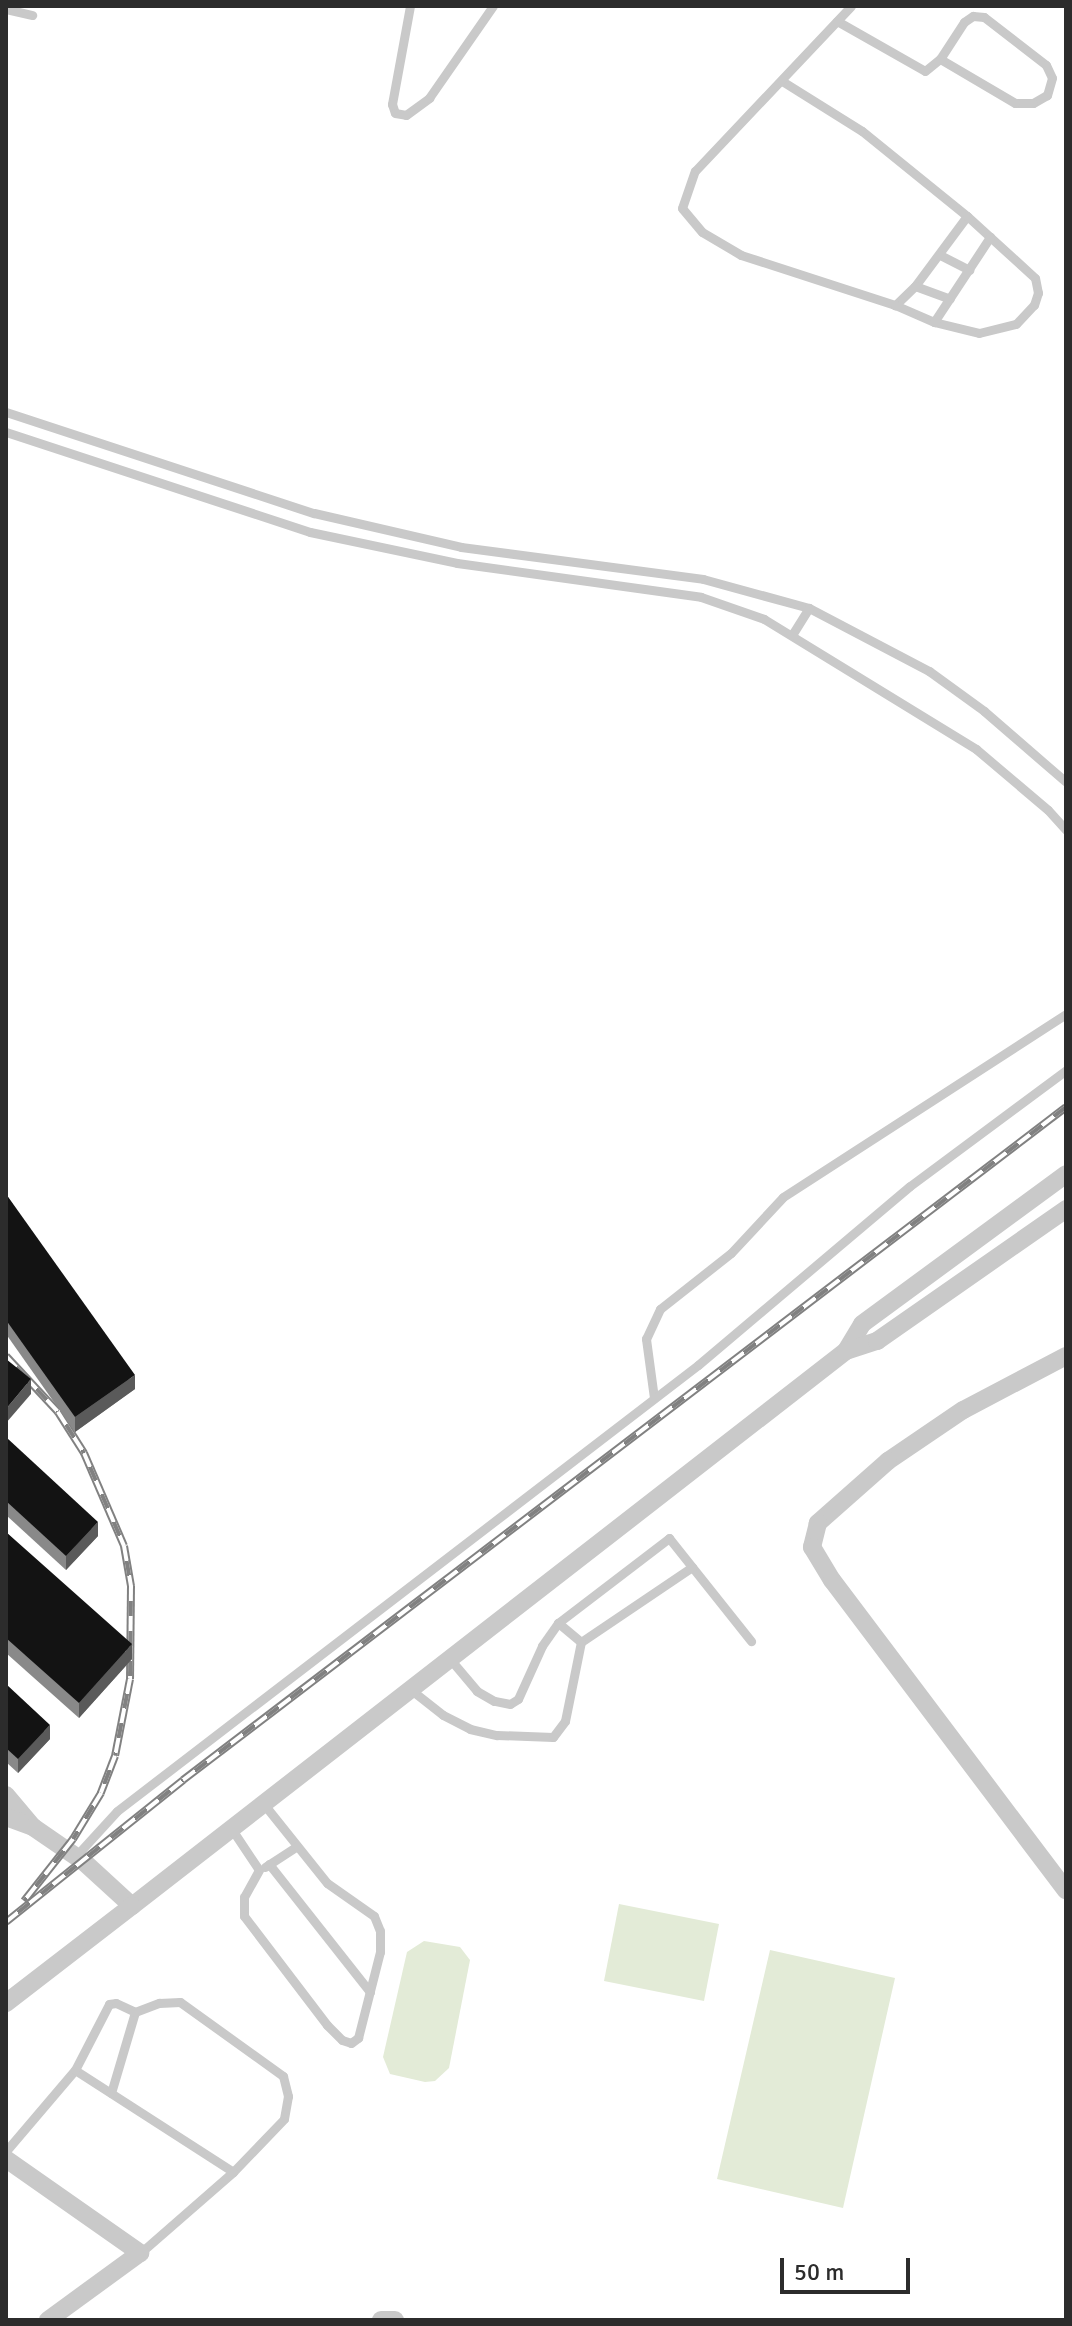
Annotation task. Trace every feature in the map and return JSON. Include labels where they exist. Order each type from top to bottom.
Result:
[{"type":"street","points":[[846,1351],[862,1324],[1066,1174]]},
{"type":"street","points":[[6,2003],[846,1351],[877,1341],[1066,1209]]},
{"type":"street","points":[[1066,1356],[963,1410],[888,1461],[818,1523],[812,1547],[832,1580],[1066,1891]]},
{"type":"street","points":[[6,1795],[33,1827],[75,1857],[132,1906]]},
{"type":"street","points":[[6,1817],[33,1827]]},
{"type":"street","points":[[6,2159],[140,2253],[48,2320]]},
{"type":"street","points":[[381,2320],[395,2320]]},
{"type":"lane","points":[[410,6],[392,104],[395,113],[406,115],[429,98],[493,6]]},
{"type":"lane","points":[[782,81],[862,131],[967,216],[1035,278],[1038,293],[1034,305],[1016,324],[979,333],[934,322],[895,305],[741,255],[702,232],[682,208],[695,171],[851,6]]},
{"type":"lane","points":[[6,9],[32,15]]},
{"type":"lane","points":[[837,21],[925,71],[940,59],[964,22],[973,16],[984,17],[1046,65],[1052,78],[1047,95],[1033,103],[1015,103],[940,59]]},
{"type":"lane","points":[[895,305],[915,286],[967,216]]},
{"type":"lane","points":[[934,322],[990,237]]},
{"type":"lane","points":[[940,255],[969,270]]},
{"type":"lane","points":[[915,286],[950,299]]},
{"type":"lane","points":[[6,412],[314,513],[461,547],[703,579],[809,608],[929,671],[984,711],[1066,782]]},
{"type":"lane","points":[[6,432],[150,482],[310,532],[457,563],[701,597],[764,619],[976,749],[1048,810],[1066,830]]},
{"type":"lane","points":[[150,482],[156,463]]},
{"type":"lane","points":[[792,635],[809,608]]},
{"type":"lane","points":[[654,1398],[646,1339],[660,1309],[731,1253],[783,1197],[1066,1014]]},
{"type":"lane","points":[[75,1857],[117,1811],[654,1398],[810,1274],[910,1186],[1066,1070]]},
{"type":"lane","points":[[449,1659],[477,1691],[494,1701],[510,1704],[518,1699],[542,1646],[558,1623],[669,1538],[751,1641]]},
{"type":"lane","points":[[410,1689],[443,1715],[470,1729],[497,1735],[553,1737],[565,1721],[581,1642],[692,1567]]},
{"type":"lane","points":[[558,1623],[581,1642]]},
{"type":"lane","points":[[263,1803],[327,1883],[374,1916],[380,1931],[380,1952],[370,1992],[358,2038],[351,2043],[342,2040],[244,1916],[244,1897],[259,1870],[297,1846]]},
{"type":"lane","points":[[231,1828],[259,1870]]},
{"type":"lane","points":[[269,1864],[370,1992]]},
{"type":"lane","points":[[6,2151],[75,2070],[109,2004],[116,2003],[135,2012],[159,2003],[180,2002],[283,2076],[288,2096],[284,2119],[233,2172],[140,2253]]},
{"type":"lane","points":[[111,2093],[135,2012]]},
{"type":"lane","points":[[75,2070],[233,2172]]},
{"type":"green space","points":[[619,1904],[719,1924],[704,2001],[604,1981]]},
{"type":"green space","points":[[424,1941],[460,1947],[470,1960],[449,2068],[435,2081],[425,2082],[390,2074],[383,2057],[407,1952]]},
{"type":"green space","points":[[770,1950],[895,1978],[843,2208],[717,2179]]},
{"type":"building","points":[[6,1194],[135,1375],[75,1417],[6,1320]]},
{"type":"building","points":[[6,1359],[31,1379],[6,1409]]},
{"type":"building","points":[[7,1438],[98,1522],[66,1556],[6,1501]]},
{"type":"building","points":[[6,1532],[132,1644],[79,1703],[6,1638]]},
{"type":"building","points":[[6,1684],[50,1725],[18,1759],[6,1748]]},
{"type":"railway","points":[[6,1922],[183,1780],[1066,1107]]},
{"type":"railway","points":[[6,1356],[58,1412],[84,1453],[124,1546],[131,1586],[130,1679],[115,1756],[101,1793],[73,1839],[24,1901]]}]
